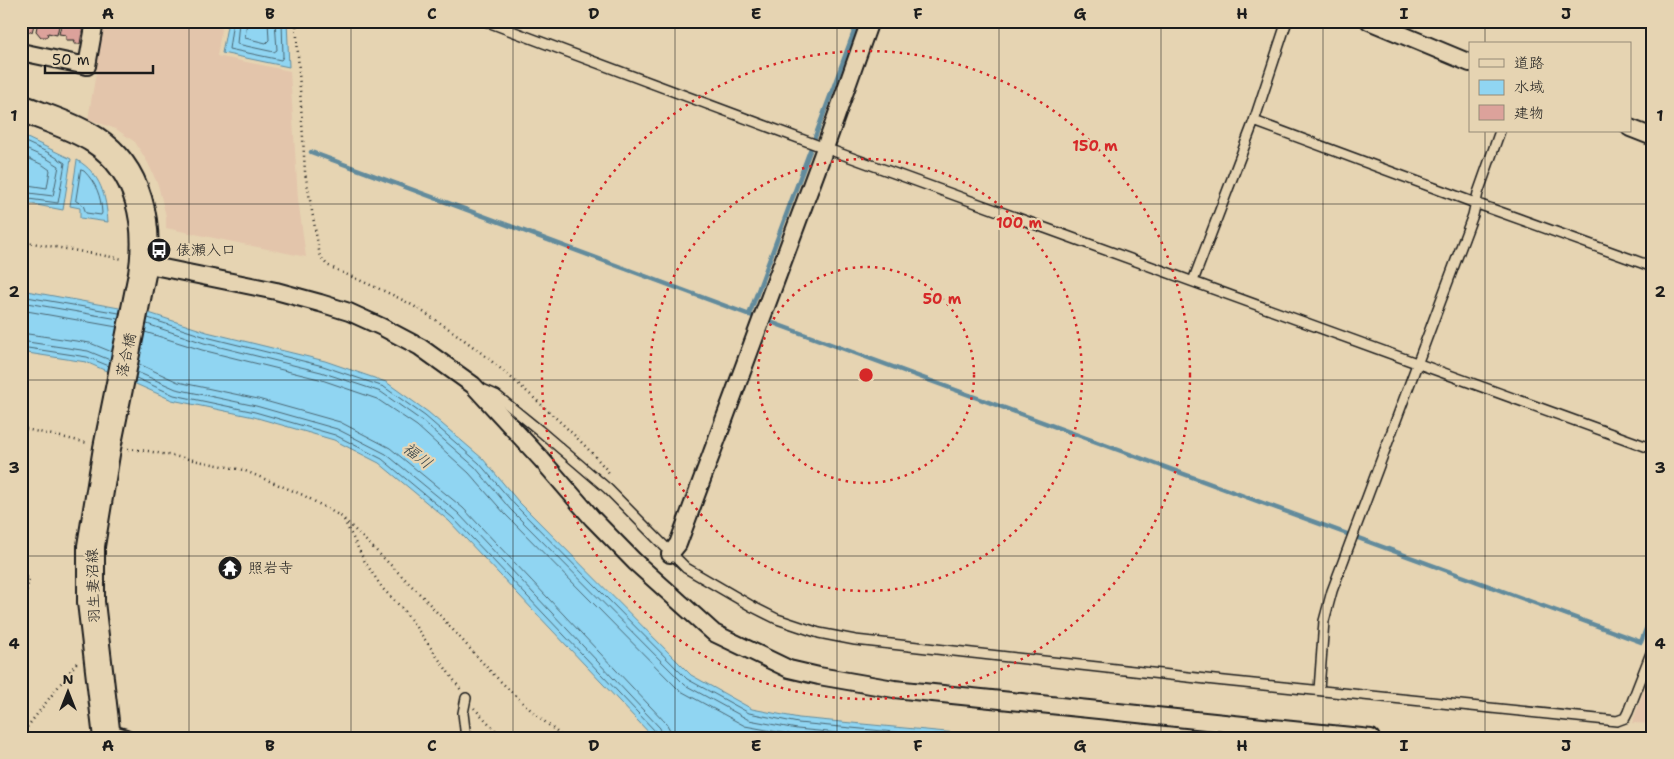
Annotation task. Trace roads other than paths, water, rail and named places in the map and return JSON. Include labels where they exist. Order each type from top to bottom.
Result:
[{"type":"main road","points":[[21,108],[88,136],[113,153],[131,180],[141,207],[144,224],[137,266]]},
{"type":"main road","name":"落合橋","points":[[108,442],[137,266]]},
{"type":"main road","name":"羽生妻沼線","points":[[108,442],[90,546],[91,602],[96,651],[113,736]]},
{"type":"street","points":[[21,52],[87,66],[95,21]]},
{"type":"street","points":[[670,554],[678,544],[870,21]]},
{"type":"street","points":[[1369,21],[1469,62]]},
{"type":"street","points":[[1632,129],[1653,137]]},
{"type":"street","points":[[137,266],[276,291],[349,312],[420,347],[473,385],[592,518],[635,562],[707,627],[714,633],[789,669],[894,689],[1371,738]]},
{"type":"lane","points":[[484,21],[824,148],[1193,281],[1417,365],[1653,449]]},
{"type":"lane","points":[[1193,281],[1254,121],[1287,21]]},
{"type":"lane","points":[[1254,121],[1653,267]]},
{"type":"lane","points":[[1319,690],[1324,621],[1332,591],[1473,215],[1475,203],[1500,132]]},
{"type":"lane","points":[[473,385],[496,395],[608,489],[670,554],[686,568],[753,608],[777,619],[819,633],[855,640],[1215,680],[1617,720],[1624,718],[1628,712],[1653,648]]},
{"type":"lane","points":[[466,698],[463,713],[466,738]]},
{"type":"water","points":[[228,21],[287,21],[289,67],[222,53]]},
{"type":"water","points":[[21,135],[71,159],[63,210],[21,202]]},
{"type":"water","points":[[77,160],[92,172],[101,186],[106,203],[108,222],[80,218],[80,208],[70,206]]},
{"type":"water","name":"福川","points":[[21,290],[152,314],[207,332],[325,361],[386,382],[428,412],[483,459],[518,501],[691,675],[752,709],[799,718],[1010,738],[654,738],[449,521],[379,463],[334,440],[254,417],[172,400],[86,362],[21,352]]},
{"type":"waterway","points":[[749,315],[858,21]]},
{"type":"waterway","points":[[311,152],[758,318]]},
{"type":"waterway","points":[[765,320],[1641,642],[1653,611]]},
{"type":"place","name":"俵瀬入口","points":[[159,250]]},
{"type":"place","name":"照岩寺","points":[[230,568]]}]
